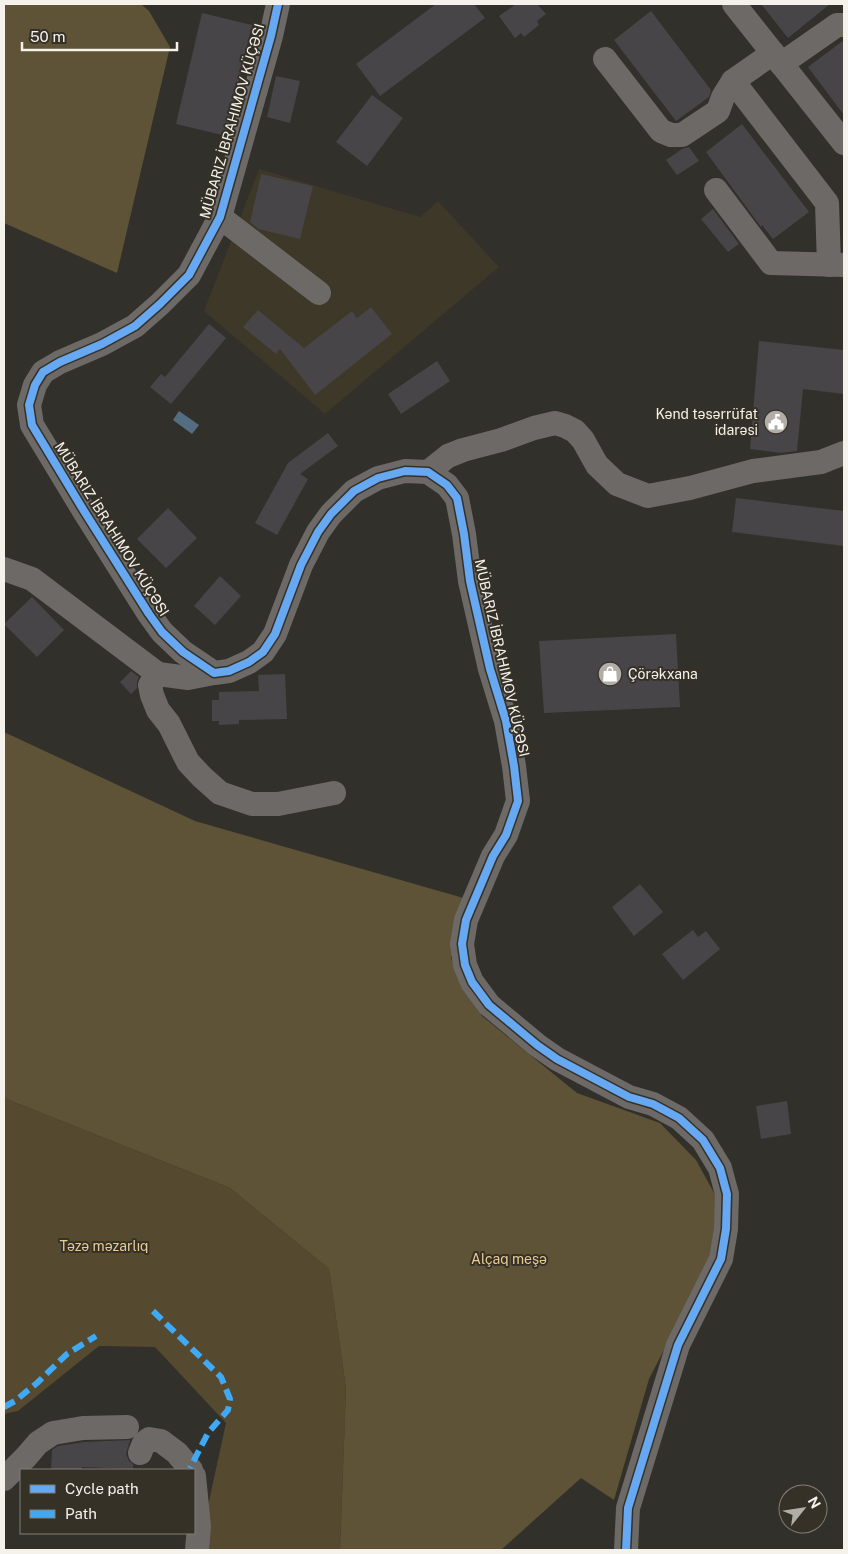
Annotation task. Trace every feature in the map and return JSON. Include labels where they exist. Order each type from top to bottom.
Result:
[{"type":"street","name":"MÜBARIZ İBRAHIMOV KÜÇƏSI","points":[[214,673],[183,652],[162,632],[149,614],[32,425],[29,405],[35,385],[43,372],[135,326],[189,275],[220,217],[271,36],[278,4]]},
{"type":"street","points":[[734,4],[844,143]]},
{"type":"street","points":[[605,59],[661,131],[671,135],[682,135],[718,111],[723,97],[733,81],[837,24],[844,25]]},
{"type":"street","points":[[716,190],[771,263],[837,265],[827,204],[733,81]]},
{"type":"street","points":[[220,217],[319,293]]},
{"type":"street","points":[[4,569],[32,579],[158,674],[188,678],[229,671],[249,662],[263,652],[275,634],[301,565],[318,532],[331,514],[354,491],[378,478],[406,472],[428,472],[448,456],[463,450],[554,423],[575,431],[583,440],[597,465],[617,484],[648,496],[690,488],[754,471],[821,462],[844,453]]},
{"type":"street","name":"MÜBARIZ İBRAHIMOV KÜÇƏSI","points":[[428,472],[447,485],[457,498],[470,581],[490,669],[506,721],[518,801],[506,835],[493,856],[466,920],[462,944],[465,965],[472,982],[489,1005],[537,1045],[558,1059],[629,1097],[653,1104],[679,1118],[702,1140],[720,1168],[727,1194],[726,1229],[721,1259],[678,1345],[628,1508],[626,1550]]},
{"type":"street","points":[[158,674],[150,685],[158,710],[169,724],[188,762],[220,793],[252,804],[278,804],[334,792]]},
{"type":"street","points":[[4,1479],[20,1464],[38,1442],[53,1433],[83,1428],[127,1427]]},
{"type":"street","points":[[140,1453],[144,1443],[149,1439],[161,1441],[177,1453],[190,1469]]},
{"type":"street","points":[[195,1489],[198,1527],[197,1550]]},
{"type":"shaded area","points":[[259,169],[420,217],[438,201],[499,267],[325,414],[204,311]]},
{"type":"green space","points":[[4,4],[141,4],[149,11],[170,47],[117,273],[4,223]]},
{"type":"green space","name":"Alçaq meşə","points":[[4,732],[195,821],[467,899],[451,958],[482,1016],[577,1093],[660,1123],[696,1160],[718,1200],[715,1251],[649,1379],[614,1500],[581,1478],[501,1550],[340,1550],[346,1388],[329,1269],[230,1188],[4,1098]]},
{"type":"green space","name":"Təzə məzarlıq","points":[[4,1098],[230,1188],[329,1269],[346,1388],[340,1550],[205,1550],[204,1524],[226,1423],[155,1347],[99,1346],[18,1411],[4,1414]]},
{"type":"water","points":[[179,411],[199,425],[192,434],[173,420]]},
{"type":"building","points":[[436,4],[474,4],[485,18],[380,96],[356,64]]},
{"type":"building","points":[[516,4],[537,4],[546,14],[537,21],[539,25],[524,37],[521,33],[515,38],[499,16]]},
{"type":"building","points":[[761,4],[830,4],[788,38]]},
{"type":"building","points":[[651,11],[711,90],[709,97],[676,121],[614,40]]},
{"type":"building","points":[[202,13],[252,25],[226,136],[176,124]]},
{"type":"building","points":[[844,40],[844,115],[808,67]]},
{"type":"building","points":[[276,76],[300,81],[290,123],[267,117]]},
{"type":"building","points":[[372,95],[403,118],[367,166],[336,142]]},
{"type":"building","points":[[742,124],[809,212],[773,239],[762,225],[761,227],[706,152]]},
{"type":"building","points":[[689,147],[699,161],[677,175],[666,160],[682,149]]},
{"type":"building","points":[[261,174],[313,186],[300,239],[258,229],[250,222]]},
{"type":"building","points":[[713,209],[739,244],[728,252],[701,219]]},
{"type":"building","points":[[371,307],[392,334],[315,395],[280,349],[276,354],[243,327],[258,310],[304,348],[352,311],[357,318]]},
{"type":"building","points":[[209,324],[226,338],[171,404],[150,387],[161,374],[165,377]]},
{"type":"building","name":"Kənd təsərrüfat idarəsi","points":[[759,341],[844,350],[844,394],[803,389],[797,451],[781,453],[750,449]]},
{"type":"building","points":[[437,361],[450,381],[401,414],[388,394]]},
{"type":"building","points":[[328,433],[338,446],[300,474],[308,479],[277,535],[255,523],[288,463]]},
{"type":"building","points":[[736,498],[844,511],[844,546],[732,532]]},
{"type":"building","points":[[168,508],[197,538],[166,568],[137,539]]},
{"type":"building","points":[[220,576],[241,596],[215,625],[194,606]]},
{"type":"building","points":[[32,597],[64,630],[37,657],[4,624]]},
{"type":"building","name":"Çörəkxana","points":[[676,634],[680,707],[544,713],[539,641]]},
{"type":"building","points":[[131,671],[139,677],[137,688],[131,694],[120,682]]},
{"type":"building","points":[[285,674],[287,719],[239,720],[239,724],[219,725],[219,721],[212,721],[212,700],[219,700],[219,692],[259,691],[258,675]]},
{"type":"building","points":[[640,884],[663,912],[634,936],[612,907]]},
{"type":"building","points":[[693,930],[698,937],[706,931],[720,949],[683,980],[662,954]]},
{"type":"building","points":[[787,1101],[791,1134],[761,1139],[756,1106]]},
{"type":"building","points":[[130,1440],[126,1454],[129,1461],[133,1464],[133,1469],[82,1467],[82,1469],[51,1469],[52,1450],[58,1446],[84,1442]]},
{"type":"marked path","points":[[153,1311],[221,1377],[230,1399],[228,1410],[208,1433],[190,1468]]},
{"type":"marked path","points":[[4,1407],[15,1401],[37,1383],[67,1354],[96,1336]]},
{"type":"cycle path","points":[[278,4],[271,36],[220,217],[189,275],[135,326],[43,372],[35,385],[29,405],[32,425],[84,511],[162,632],[183,652],[214,673],[229,671],[249,662],[263,652],[275,634],[301,565],[318,532],[331,514],[354,491],[378,478],[405,471],[428,472],[447,485],[457,498],[470,581],[490,669],[506,721],[518,801],[506,835],[493,856],[466,920],[462,944],[465,965],[472,982],[489,1005],[537,1045],[557,1059],[629,1097],[653,1104],[679,1118],[703,1140],[720,1168],[727,1194],[726,1229],[721,1259],[678,1345],[628,1508],[626,1550]]},
{"type":"place","name":"Kənd təsərrüfat idarəsi","points":[[776,422]]},
{"type":"place","name":"Çörəkxana","points":[[610,674]]}]
